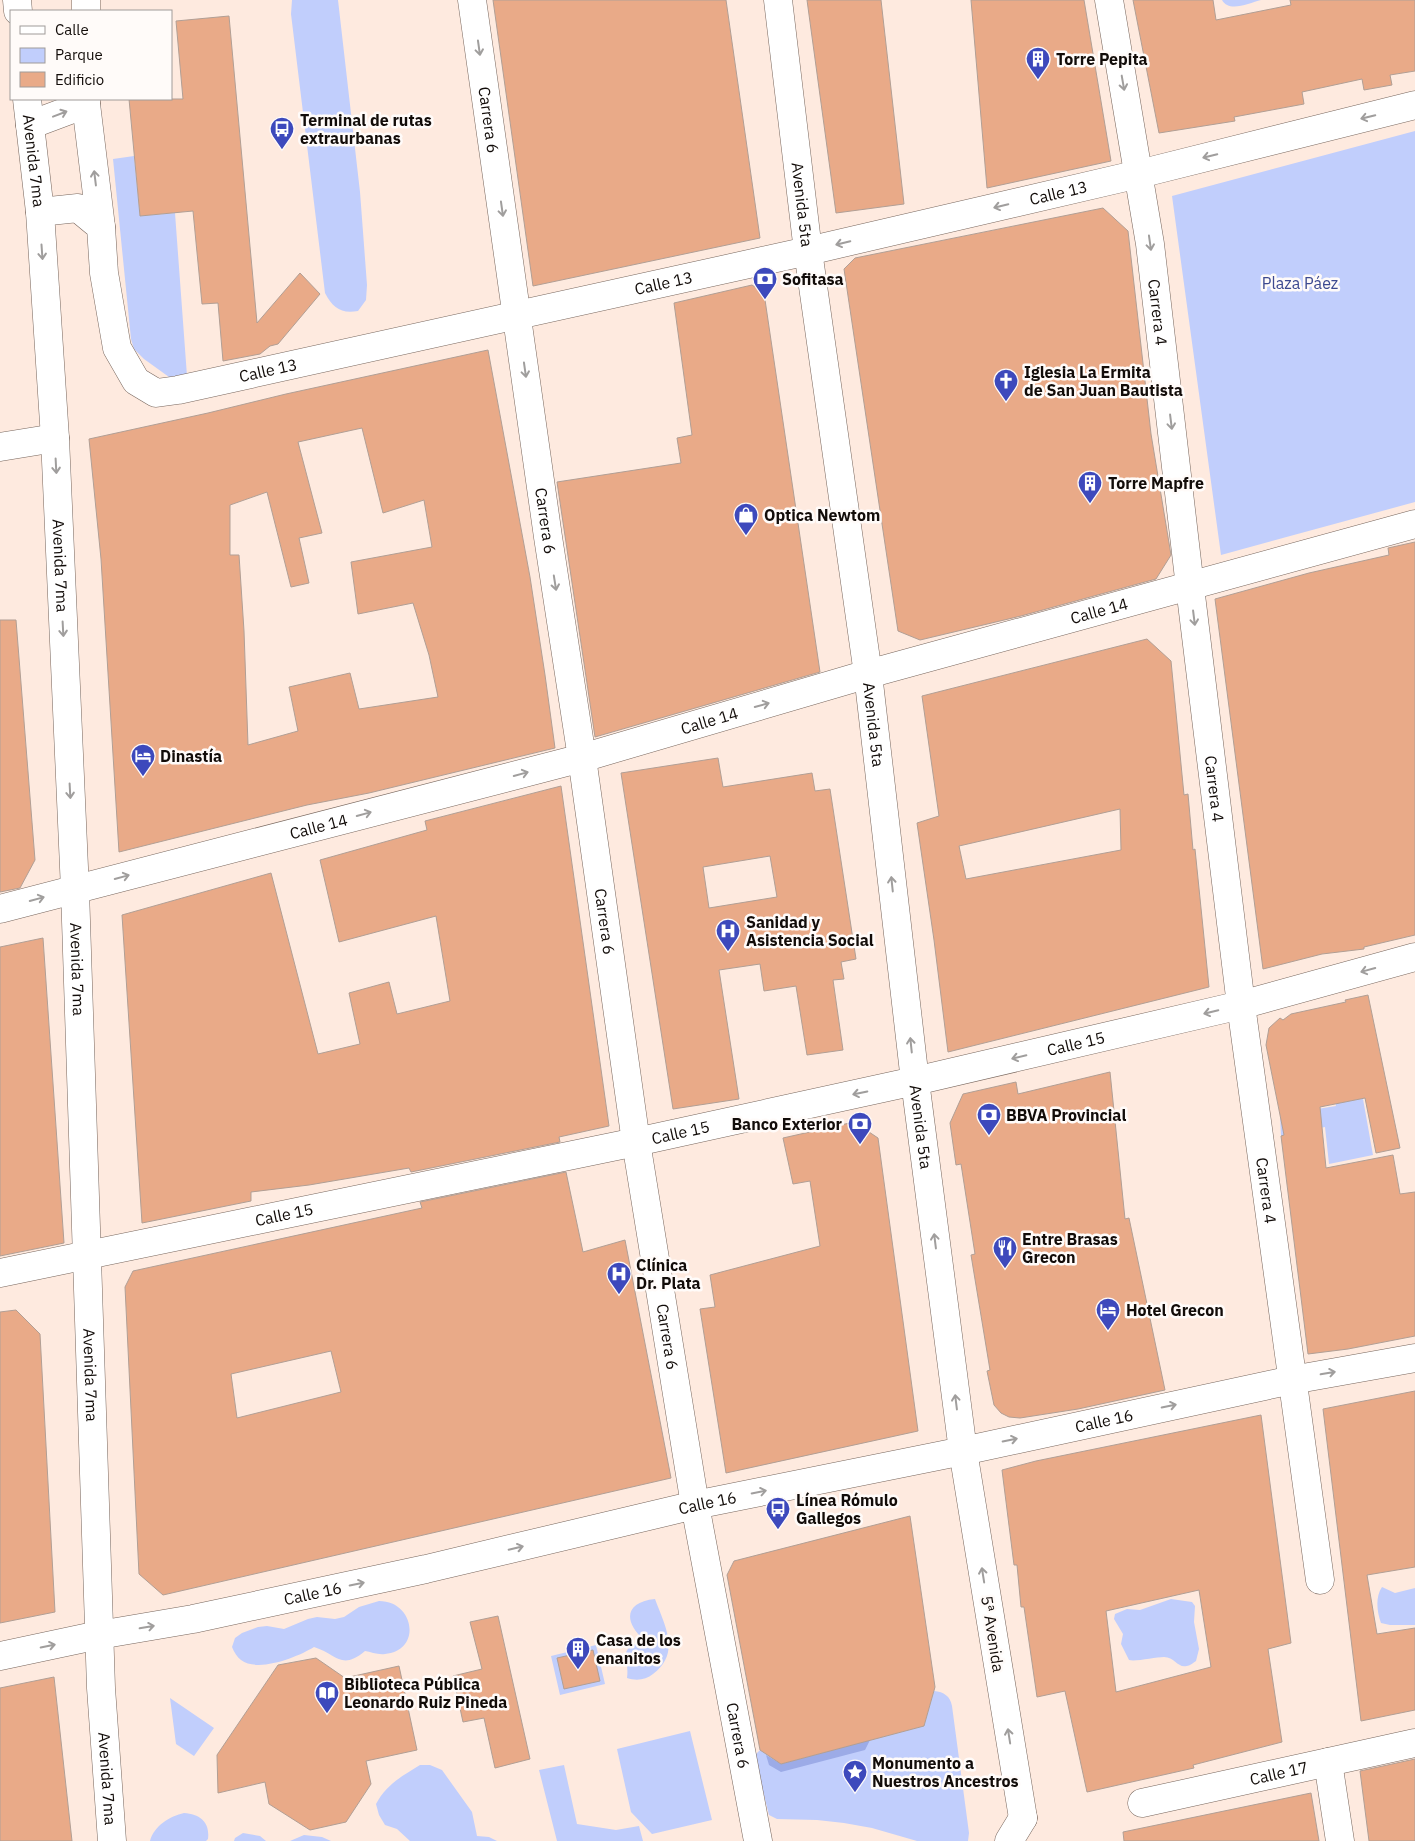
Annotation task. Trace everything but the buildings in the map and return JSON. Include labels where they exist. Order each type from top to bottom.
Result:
[{"type":"street","name":"Carrera 6","points":[[472,0],[636,1142],[696,1505],[758,1841]]},
{"type":"street","name":"Avenida 5ta","points":[[778,0],[808,251],[868,674],[915,1081],[963,1450]]},
{"type":"street","name":"Carrera 4","points":[[1109,0],[1150,244],[1241,1006],[1320,1580]]},
{"type":"street","name":"Avenida 7ma","points":[[27,100],[40,212],[55,438],[75,890],[101,1688],[112,1841]]},
{"type":"street","name":"Calle 13","points":[[86,101],[101,226],[104,273],[117,348],[136,381],[156,393],[178,390],[808,251],[1139,174],[1415,105]]},
{"type":"street","points":[[30,125],[86,101]]},
{"type":"street","points":[[40,212],[78,208],[101,226]]},
{"type":"street","points":[[0,447],[55,438]]},
{"type":"street","name":"Calle 14","points":[[0,909],[582,758],[868,674],[1415,524]]},
{"type":"street","name":"Calle 15","points":[[0,1273],[636,1142],[915,1081],[1241,1006],[1415,957]]},
{"type":"street","name":"Calle 16","points":[[0,1656],[426,1569],[696,1505],[1292,1380],[1415,1358]]},
{"type":"street","name":"5ª Avenida","points":[[963,1450],[1025,1830]]},
{"type":"street","name":"Calle 17","points":[[1142,1802],[1415,1743]]},
{"type":"street","points":[[1328,1762],[1340,1841]]},
{"type":"street","points":[[1009,1841],[1025,1830]]},
{"type":"green space","points":[[292,0],[338,0],[360,192],[367,285],[366,300],[358,311],[347,312],[338,309],[331,303],[325,293],[291,14]]},
{"type":"green space","points":[[1222,0],[1261,0],[1234,7],[1225,4]]},
{"type":"green space","name":"Plaza Páez","points":[[1415,131],[1415,502],[1221,555],[1172,196]]},
{"type":"green space","points":[[134,156],[140,216],[175,213],[187,376],[169,377],[144,359],[134,349],[131,339],[113,159]]},
{"type":"green space","points":[[1355,1054],[1373,1155],[1329,1164],[1325,1127],[1281,1136],[1280,1115],[1336,1106],[1327,1060]]},
{"type":"green space","points":[[1382,1587],[1395,1593],[1415,1588],[1415,1625],[1381,1623],[1377,1605],[1378,1595]]},
{"type":"green space","points":[[655,1599],[666,1629],[669,1648],[667,1657],[662,1666],[647,1678],[627,1678],[627,1651],[630,1647],[644,1640],[633,1626],[630,1614],[638,1604]]},
{"type":"green space","points":[[1171,1599],[1192,1602],[1195,1606],[1194,1622],[1199,1649],[1196,1661],[1190,1665],[1182,1666],[1164,1657],[1129,1660],[1121,1644],[1123,1634],[1114,1619],[1115,1614],[1127,1609],[1140,1610]]},
{"type":"green space","points":[[379,1601],[391,1603],[400,1609],[406,1617],[409,1626],[409,1636],[405,1644],[397,1651],[377,1654],[365,1651],[350,1660],[344,1660],[314,1647],[288,1659],[257,1665],[248,1664],[241,1660],[232,1647],[235,1638],[258,1627],[267,1626],[284,1629],[317,1617],[335,1619],[344,1617],[359,1607]]},
{"type":"green space","name":"Casa de los enanitos","points":[[596,1645],[605,1684],[560,1695],[551,1656]]},
{"type":"green space","points":[[934,1691],[946,1695],[952,1706],[969,1833],[968,1841],[917,1841],[872,1828],[844,1823],[777,1819],[769,1815],[755,1760],[756,1754],[760,1750],[781,1764],[924,1726]]},
{"type":"green space","points":[[170,1698],[214,1728],[194,1756],[176,1744]]},
{"type":"green space","points":[[690,1731],[712,1820],[652,1834],[631,1812],[617,1749]]},
{"type":"green space","points":[[420,1765],[430,1765],[442,1770],[472,1812],[477,1836],[489,1837],[497,1841],[410,1841],[397,1829],[385,1825],[379,1815],[376,1804],[380,1797],[401,1777]]},
{"type":"green space","points":[[564,1765],[577,1824],[616,1830],[639,1826],[643,1841],[557,1841],[539,1770]]},
{"type":"green space","points":[[184,1813],[195,1815],[203,1820],[208,1833],[206,1841],[150,1841],[155,1831],[163,1822]]},
{"type":"green space","points":[[243,1833],[260,1836],[266,1841],[234,1841],[235,1838]]},
{"type":"green space","points":[[304,1835],[322,1837],[331,1841],[290,1841]]},
{"type":"shaded area","points":[[870,1740],[865,1750],[781,1772],[769,1765],[766,1755],[781,1764]]},
{"type":"place","name":"Torre Pepita","points":[[1038,80]]},
{"type":"place","name":"Terminal de rutas extraurbanas","points":[[282,150]]},
{"type":"place","name":"Sofitasa","points":[[765,300]]},
{"type":"place","name":"Iglesia La Ermita de San Juan Bautista","points":[[1006,402]]},
{"type":"place","name":"Torre Mapfre","points":[[1090,504]]},
{"type":"place","name":"Optica Newtom","points":[[746,536]]},
{"type":"place","name":"Dinastía","points":[[143,777]]},
{"type":"place","name":"Sanidad y Asistencia Social","points":[[728,952]]},
{"type":"place","name":"BBVA Provincial","points":[[989,1136]]},
{"type":"place","name":"Banco Exterior","points":[[860,1145]]},
{"type":"place","name":"Entre Brasas Grecon","points":[[1005,1269]]},
{"type":"place","name":"Clínica Dr. Plata","points":[[619,1295]]},
{"type":"place","name":"Hotel Grecon","points":[[1108,1331]]},
{"type":"place","name":"Línea Rómulo Gallegos","points":[[778,1530]]},
{"type":"place","name":"Casa de los enanitos","points":[[578,1670]]},
{"type":"place","name":"Biblioteca Pública Leonardo Ruiz Pineda","points":[[327,1714]]},
{"type":"place","name":"Monumento a Nuestros Ancestros","points":[[855,1793]]}]
